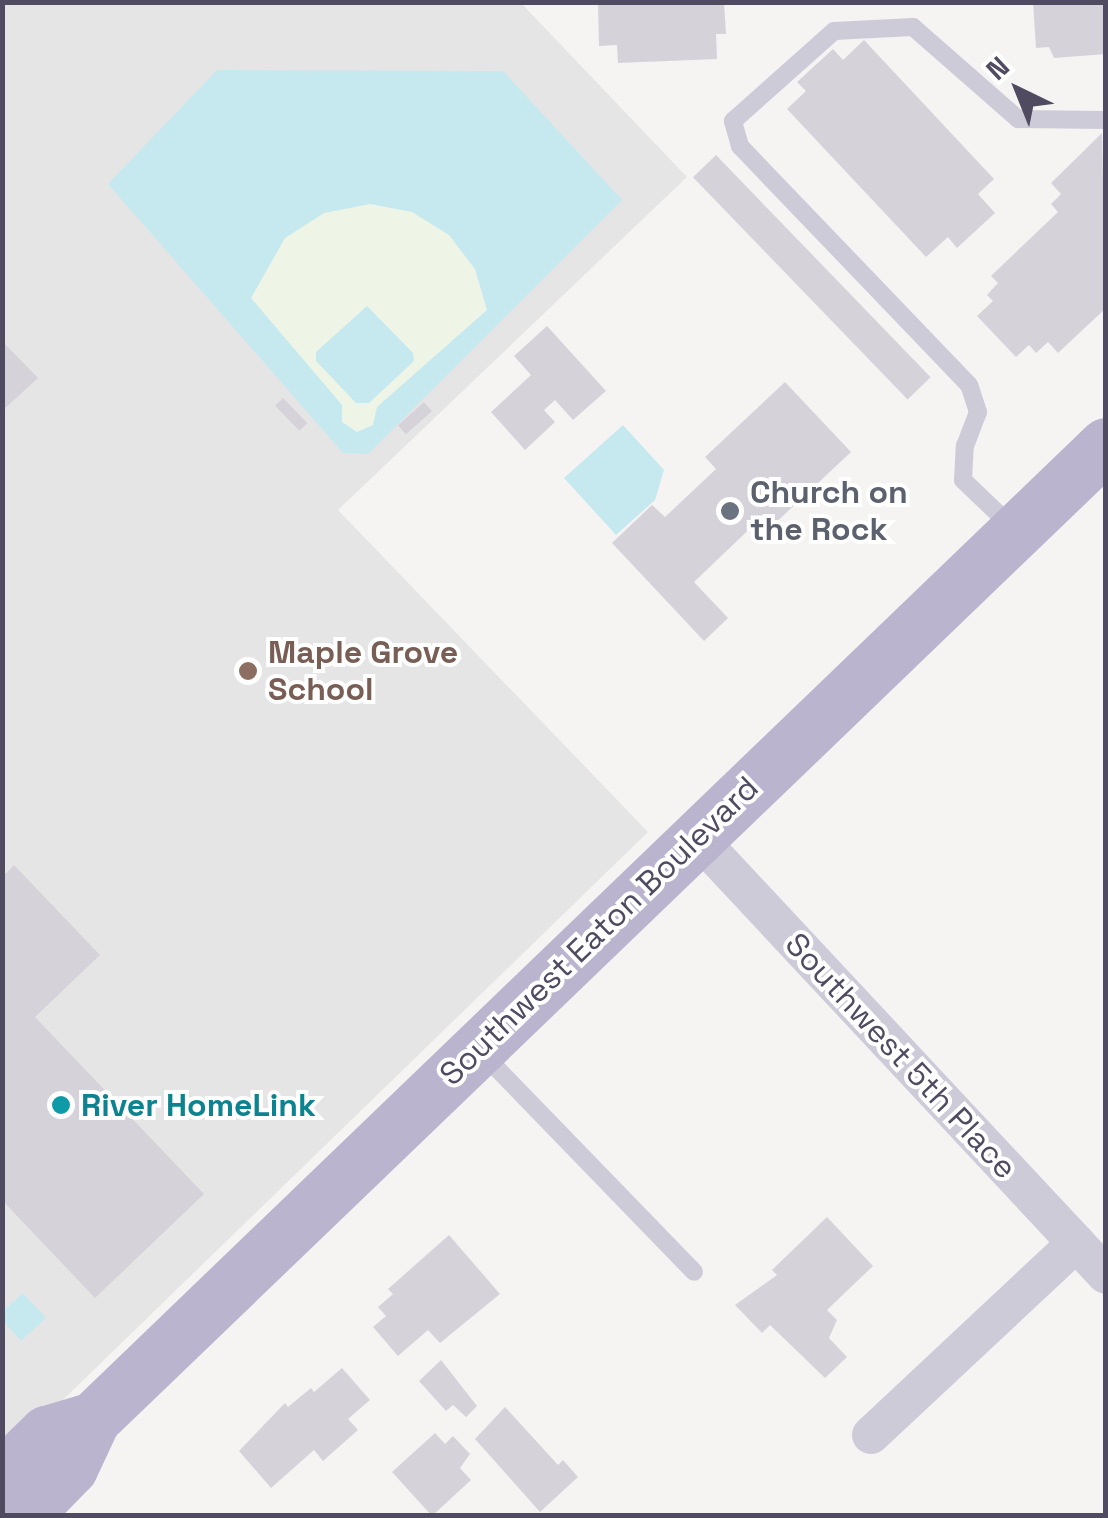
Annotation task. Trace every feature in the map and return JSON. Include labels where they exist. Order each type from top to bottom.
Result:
[{"type":"main road","name":"Southwest Eaton Boulevard","points":[[23,1516],[70,1468],[93,1419],[1106,444]]},
{"type":"main road","name":"Southwest Eaton Boulevard","points":[[2,1476],[46,1433],[93,1419]]},
{"type":"street","name":"Southwest 5th Place","points":[[696,837],[1106,1275]]},
{"type":"street","points":[[871,1435],[1076,1243]]},
{"type":"lane","points":[[1016,531],[963,480],[965,446],[978,412],[969,385],[740,146],[733,121],[834,31],[913,27],[1018,119],[1106,120]]},
{"type":"lane","points":[[478,1048],[694,1272]]},
{"type":"shaded area","name":"Maple Grove School","points":[[3,3],[521,3],[687,177],[338,510],[648,832],[3,1458]]},
{"type":"shaded area","points":[[217,70],[503,71],[622,200],[368,454],[343,453],[108,184]]},
{"type":"shaded area","points":[[623,425],[664,470],[655,500],[616,535],[564,478]]},
{"type":"shaded area","points":[[23,1293],[46,1318],[21,1341],[3,1321],[2,1312]]},
{"type":"sand","points":[[370,204],[412,212],[449,235],[475,269],[487,310],[377,407],[373,425],[357,432],[342,422],[342,405],[251,298],[285,238],[324,213]],"holes":[[[367,306],[413,353],[414,361],[369,403],[356,403],[316,361],[316,352]]]},
{"type":"building","points":[[598,2],[724,2],[726,34],[716,34],[717,59],[618,63],[617,45],[599,46]]},
{"type":"building","points":[[1033,2],[1106,2],[1106,54],[1054,58],[1049,47],[1036,48]]},
{"type":"building","points":[[864,40],[994,179],[978,194],[995,213],[957,248],[948,237],[926,257],[787,109],[806,91],[797,82],[833,49],[843,60]]},
{"type":"building","points":[[1102,133],[1106,308],[1058,353],[1048,342],[1036,353],[1029,345],[1016,357],[977,316],[993,301],[987,295],[998,283],[991,276],[1058,212],[1051,204],[1061,194],[1051,183]]},
{"type":"building","points":[[716,155],[931,377],[908,400],[693,177]]},
{"type":"building","points":[[547,326],[606,391],[573,420],[555,400],[544,410],[555,422],[525,450],[491,412],[531,375],[514,356]]},
{"type":"building","points":[[2,341],[38,378],[2,411]]},
{"type":"building","name":"Church on the Rock","points":[[785,382],[851,452],[770,528],[761,518],[694,582],[728,618],[704,641],[612,543],[652,505],[665,517],[716,469],[705,457]]},
{"type":"building","points":[[283,398],[307,423],[299,431],[275,406]]},
{"type":"building","points":[[424,402],[432,411],[406,434],[398,425]]},
{"type":"building","name":"River HomeLink","points":[[14,865],[100,955],[35,1017],[204,1194],[95,1298],[2,1200],[2,877]]},
{"type":"building","points":[[827,1217],[873,1266],[827,1310],[837,1320],[829,1338],[847,1357],[825,1378],[770,1325],[762,1333],[735,1305],[777,1275],[772,1270]]},
{"type":"building","points":[[449,1235],[500,1294],[440,1343],[428,1330],[398,1356],[373,1327],[386,1316],[378,1307],[393,1294],[388,1289]]},
{"type":"building","points":[[441,1360],[477,1406],[466,1417],[453,1405],[446,1411],[419,1381]]},
{"type":"building","points":[[342,1368],[370,1400],[348,1419],[358,1430],[323,1461],[314,1450],[271,1488],[239,1451],[285,1403],[288,1407],[311,1388],[314,1392]]},
{"type":"building","points":[[505,1407],[558,1465],[563,1460],[578,1477],[540,1512],[475,1439]]},
{"type":"building","points":[[435,1433],[445,1444],[453,1436],[470,1454],[460,1468],[471,1480],[432,1516],[392,1472]]},
{"type":"place","name":"Church on the Rock","points":[[730,511]]},
{"type":"place","name":"Maple Grove School","points":[[248,671]]},
{"type":"place","name":"River HomeLink","points":[[61,1105]]}]
